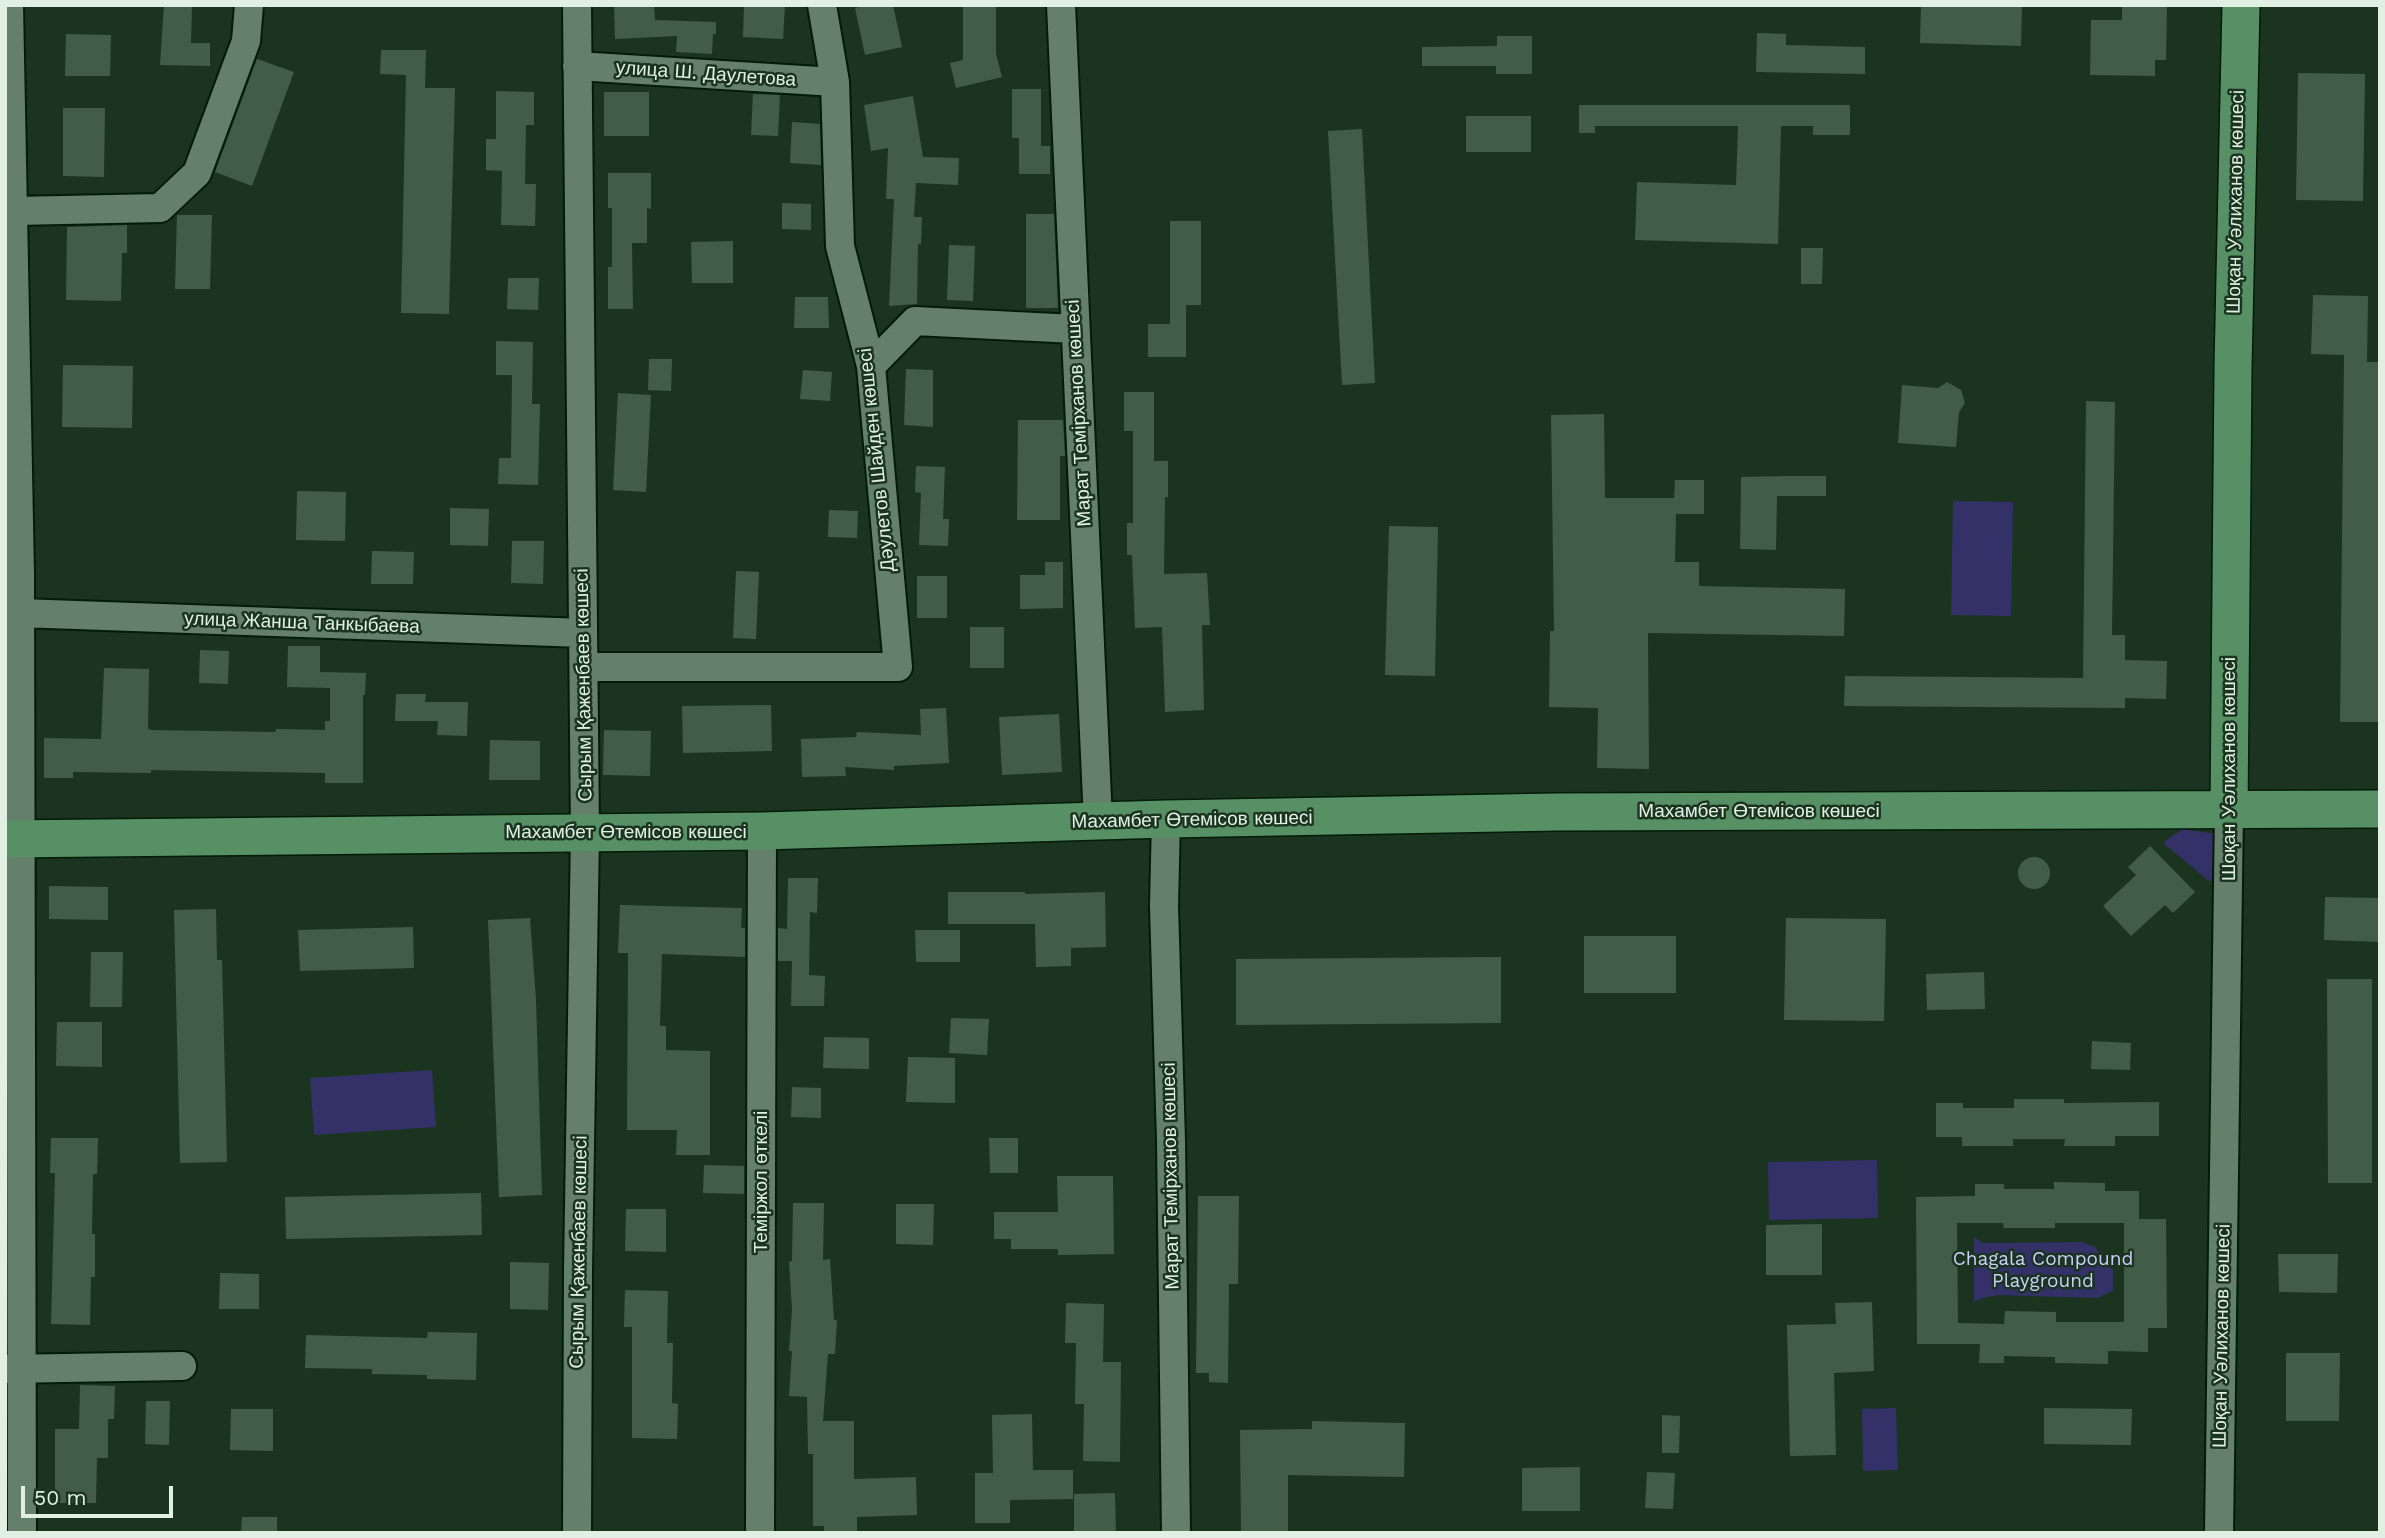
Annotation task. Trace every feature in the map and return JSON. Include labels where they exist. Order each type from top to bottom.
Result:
[{"type":"main road","name":"Шоқан Уәлиханов көшесі","points":[[2229,810],[2233,368],[2241,5]]},
{"type":"main road","name":"Махамбет Өтемісов көшесі","points":[[13,839],[762,831],[1166,819],[1596,812],[2380,809]]},
{"type":"street","points":[[9,5],[14,211],[13,573],[20,613],[13,839],[13,1369],[22,1533]]},
{"type":"street","points":[[14,211],[160,208],[197,173],[246,41],[249,5]]},
{"type":"street","name":"Сырым Қаженбаев көшесі","points":[[577,5],[585,832],[577,1533]]},
{"type":"street","name":"Дәулетов Шайден көшесі","points":[[583,667],[898,667],[871,366],[840,246],[835,82],[822,5]]},
{"type":"street","name":"Марат Темірханов көшесі","points":[[1061,5],[1098,821]]},
{"type":"street","name":"улица Ш. Даулетова","points":[[578,66],[835,82]]},
{"type":"street","points":[[871,366],[915,321],[1075,329]]},
{"type":"street","name":"улица Жанша Танкыбаева","points":[[20,613],[583,633]]},
{"type":"street","name":"Шоқан Уәлиханов көшесі","points":[[2219,1533],[2229,810]]},
{"type":"street","name":"Марат Темірханов көшесі","points":[[1166,819],[1164,906],[1171,1128],[1176,1533]]},
{"type":"street","name":"Теміржол өткелі","points":[[760,1533],[762,831]]},
{"type":"street","points":[[13,1369],[182,1366]]},
{"type":"green space","points":[[1953,501],[2013,502],[2011,616],[1951,615]]},
{"type":"green space","points":[[2182,829],[2216,834],[2218,880],[2209,881],[2163,843]]},
{"type":"green space","points":[[432,1070],[436,1127],[314,1135],[310,1078]]},
{"type":"green space","points":[[1877,1160],[1878,1218],[1769,1220],[1768,1162]]},
{"type":"green space","name":"Chagala Compound Playground","points":[[1974,1237],[1983,1243],[2082,1242],[2095,1247],[2113,1271],[2113,1291],[2097,1298],[1998,1295],[1974,1302]]},
{"type":"green space","points":[[1896,1408],[1898,1470],[1863,1471],[1862,1409]]},
{"type":"building","points":[[164,5],[192,5],[191,43],[210,43],[210,66],[160,65]]},
{"type":"building","points":[[614,5],[654,5],[655,20],[716,22],[712,54],[676,52],[677,36],[615,39]]},
{"type":"building","points":[[744,5],[785,5],[783,39],[743,37]]},
{"type":"building","points":[[893,5],[902,47],[865,55],[855,8]]},
{"type":"building","points":[[1921,5],[2022,5],[2021,46],[1920,43]]},
{"type":"building","points":[[2122,5],[2167,5],[2166,60],[2155,60],[2155,76],[2090,75],[2091,20],[2122,20]]},
{"type":"building","points":[[963,6],[996,6],[996,54],[1002,77],[956,88],[950,63],[963,60]]},
{"type":"building","points":[[1757,33],[1786,34],[1786,45],[1865,47],[1865,74],[1756,72]]},
{"type":"building","points":[[66,34],[111,35],[110,76],[65,76]]},
{"type":"building","points":[[1497,36],[1532,36],[1532,74],[1496,74],[1496,66],[1422,66],[1422,47],[1497,46]]},
{"type":"building","points":[[381,50],[426,50],[425,88],[455,88],[449,314],[401,313],[406,75],[380,74]]},
{"type":"building","points":[[257,59],[294,72],[252,186],[215,172]]},
{"type":"building","points":[[2298,73],[2365,74],[2363,201],[2296,200]]},
{"type":"building","points":[[1012,89],[1041,89],[1041,146],[1050,146],[1050,174],[1019,174],[1019,138],[1012,138]]},
{"type":"building","points":[[496,91],[534,92],[534,125],[526,125],[525,184],[536,184],[535,226],[501,225],[502,171],[486,170],[486,139],[496,139]]},
{"type":"building","points":[[604,92],[649,92],[649,136],[604,136]]},
{"type":"building","points":[[753,94],[780,95],[778,136],[751,135]]},
{"type":"building","points":[[913,96],[923,157],[959,158],[958,185],[916,183],[914,217],[922,217],[921,244],[918,244],[917,304],[889,306],[894,199],[886,199],[888,148],[871,151],[864,105]]},
{"type":"building","points":[[1579,105],[1850,105],[1850,135],[1813,135],[1813,126],[1781,126],[1778,244],[1635,240],[1637,182],[1736,185],[1738,126],[1595,126],[1595,133],[1579,133]]},
{"type":"building","points":[[63,108],[105,108],[104,177],[63,176]]},
{"type":"building","points":[[1466,116],[1531,116],[1531,152],[1466,152]]},
{"type":"building","points":[[792,122],[820,124],[821,165],[790,163]]},
{"type":"building","points":[[1362,129],[1375,383],[1342,385],[1328,131]]},
{"type":"building","points":[[608,173],[651,173],[647,243],[632,243],[633,309],[608,309],[608,267],[612,267],[612,208],[608,208]]},
{"type":"building","points":[[782,203],[811,204],[811,230],[782,229]]},
{"type":"building","points":[[1026,214],[1054,214],[1058,308],[1026,308]]},
{"type":"building","points":[[177,215],[212,215],[210,289],[175,289]]},
{"type":"building","points":[[1170,221],[1201,221],[1201,305],[1186,305],[1186,357],[1148,357],[1148,324],[1170,324]]},
{"type":"building","points":[[127,225],[127,253],[122,253],[121,301],[66,300],[67,227]]},
{"type":"building","points":[[733,241],[733,283],[692,283],[691,242]]},
{"type":"building","points":[[949,245],[975,246],[973,301],[947,300]]},
{"type":"building","points":[[1801,248],[1823,248],[1822,284],[1801,284]]},
{"type":"building","points":[[508,278],[539,278],[538,310],[507,309]]},
{"type":"building","points":[[2313,295],[2368,296],[2367,362],[2380,362],[2380,722],[2340,722],[2344,355],[2311,354]]},
{"type":"building","points":[[795,297],[828,297],[829,328],[794,328]]},
{"type":"building","points":[[496,341],[533,342],[532,404],[540,404],[538,485],[498,484],[499,458],[511,458],[512,375],[496,375]]},
{"type":"building","points":[[649,359],[672,359],[671,391],[648,390]]},
{"type":"building","points":[[63,365],[133,366],[132,428],[62,427]]},
{"type":"building","points":[[906,369],[933,370],[933,427],[904,425]]},
{"type":"building","points":[[803,370],[832,372],[830,401],[800,399]]},
{"type":"building","points":[[1947,382],[1961,390],[1965,403],[1959,412],[1956,447],[1898,443],[1902,385],[1938,388]]},
{"type":"building","points":[[1124,392],[1154,392],[1154,461],[1168,461],[1164,574],[1207,573],[1210,625],[1202,625],[1204,710],[1165,712],[1162,627],[1135,628],[1132,555],[1127,555],[1127,523],[1133,523],[1133,431],[1124,431]]},
{"type":"building","points":[[618,393],[651,395],[646,492],[613,490]]},
{"type":"building","points":[[2086,401],[2115,402],[2112,635],[2125,635],[2125,660],[2167,661],[2166,699],[2125,698],[2125,708],[1844,706],[1845,676],[2083,678]]},
{"type":"building","points":[[1604,414],[1605,498],[1674,498],[1675,480],[1704,480],[1704,514],[1676,514],[1675,562],[1699,562],[1699,586],[1845,589],[1844,636],[1648,633],[1649,769],[1597,768],[1598,708],[1549,707],[1550,631],[1554,631],[1551,415]]},
{"type":"building","points":[[1018,420],[1063,420],[1065,456],[1060,456],[1060,520],[1017,520]]},
{"type":"building","points":[[916,466],[945,467],[943,519],[949,519],[948,546],[919,545],[921,493],[915,492]]},
{"type":"building","points":[[1826,476],[1826,496],[1777,496],[1776,550],[1740,549],[1741,477]]},
{"type":"building","points":[[297,491],[346,492],[345,541],[296,540]]},
{"type":"building","points":[[450,508],[489,509],[488,546],[450,545]]},
{"type":"building","points":[[829,510],[858,511],[857,538],[828,537]]},
{"type":"building","points":[[1389,526],[1438,527],[1435,676],[1385,675]]},
{"type":"building","points":[[512,541],[544,541],[543,584],[511,583]]},
{"type":"building","points":[[372,551],[414,552],[413,584],[371,584]]},
{"type":"building","points":[[1045,562],[1063,562],[1063,608],[1020,609],[1020,575],[1045,575]]},
{"type":"building","points":[[736,571],[759,572],[756,639],[733,638]]},
{"type":"building","points":[[917,576],[947,576],[947,618],[917,618]]},
{"type":"building","points":[[970,627],[1004,627],[1004,668],[970,668]]},
{"type":"building","points":[[288,646],[320,646],[320,672],[366,673],[363,695],[363,783],[325,783],[325,773],[151,770],[151,773],[73,772],[73,778],[44,778],[44,738],[101,739],[104,668],[149,669],[148,729],[275,732],[276,729],[325,730],[325,721],[330,721],[330,688],[287,687]]},
{"type":"building","points":[[200,650],[229,651],[228,684],[199,683]]},
{"type":"building","points":[[396,694],[426,694],[425,702],[468,702],[467,736],[437,735],[438,721],[395,721]]},
{"type":"building","points":[[771,705],[772,751],[683,753],[682,706]]},
{"type":"building","points":[[946,708],[949,763],[894,766],[894,770],[845,767],[846,776],[802,777],[801,739],[856,737],[857,732],[921,735],[920,709]]},
{"type":"building","points":[[1059,714],[1062,772],[1002,775],[999,717]]},
{"type":"building","points":[[604,730],[651,731],[650,776],[603,775]]},
{"type":"building","points":[[490,740],[540,741],[540,780],[489,780]]},
{"type":"building","points":[[2150,846],[2195,892],[2173,913],[2165,905],[2131,936],[2103,906],[2136,875],[2128,867]]},
{"type":"building","points":[[2034,857],[2045,862],[2050,873],[2045,884],[2034,889],[2023,884],[2018,873],[2023,862]]},
{"type":"building","points":[[788,878],[818,878],[817,913],[810,912],[809,975],[825,976],[824,1006],[791,1006],[792,961],[778,961],[778,928],[787,929]]},
{"type":"building","points":[[49,886],[108,887],[108,920],[49,919]]},
{"type":"building","points":[[948,892],[1105,892],[1106,947],[1071,948],[1071,966],[1036,967],[1035,924],[948,924]]},
{"type":"building","points":[[2325,897],[2380,898],[2380,942],[2324,940]]},
{"type":"building","points":[[620,905],[742,908],[741,928],[745,928],[745,957],[662,954],[660,1026],[666,1026],[666,1050],[710,1051],[710,1155],[676,1155],[677,1130],[627,1130],[628,953],[618,953]]},
{"type":"building","points":[[216,909],[217,960],[222,960],[227,1162],[180,1163],[174,910]]},
{"type":"building","points":[[530,918],[536,1000],[542,1195],[499,1197],[488,920]]},
{"type":"building","points":[[1786,918],[1886,919],[1884,1021],[1784,1020]]},
{"type":"building","points":[[413,927],[414,968],[300,971],[298,930]]},
{"type":"building","points":[[915,930],[960,930],[960,962],[916,962]]},
{"type":"building","points":[[1584,936],[1676,936],[1676,993],[1584,993]]},
{"type":"building","points":[[91,952],[123,952],[122,1007],[90,1007]]},
{"type":"building","points":[[1501,957],[1501,1023],[1236,1025],[1236,959]]},
{"type":"building","points":[[1984,972],[1985,1009],[1927,1010],[1926,974]]},
{"type":"building","points":[[2327,979],[2372,979],[2372,1183],[2328,1183]]},
{"type":"building","points":[[951,1018],[989,1019],[987,1055],[949,1053]]},
{"type":"building","points":[[57,1022],[102,1022],[102,1067],[56,1066]]},
{"type":"building","points":[[824,1037],[869,1038],[869,1069],[823,1068]]},
{"type":"building","points":[[2092,1041],[2131,1043],[2130,1070],[2091,1069]]},
{"type":"building","points":[[908,1057],[955,1058],[955,1103],[906,1102]]},
{"type":"building","points":[[792,1087],[821,1088],[821,1118],[791,1117]]},
{"type":"building","points":[[2014,1099],[2064,1099],[2064,1103],[2159,1102],[2159,1136],[2115,1136],[2115,1146],[2064,1146],[2065,1139],[2013,1139],[2013,1146],[1962,1146],[1962,1137],[1936,1137],[1936,1103],[1963,1103],[1963,1108],[2014,1108]]},
{"type":"building","points":[[51,1138],[98,1138],[97,1174],[93,1174],[92,1234],[95,1234],[95,1277],[91,1277],[90,1325],[51,1324],[55,1173],[50,1173]]},
{"type":"building","points":[[989,1138],[1018,1138],[1018,1173],[990,1173]]},
{"type":"building","points":[[704,1165],[744,1166],[744,1194],[703,1193]]},
{"type":"building","points":[[1057,1176],[1113,1176],[1114,1254],[1058,1255],[1058,1249],[1011,1249],[1011,1239],[994,1239],[994,1212],[1058,1212]]},
{"type":"building","points":[[2054,1182],[2105,1183],[2105,1191],[2139,1191],[2139,1219],[2166,1219],[2167,1328],[2148,1328],[2148,1352],[2108,1351],[2108,1364],[2055,1363],[2055,1357],[2004,1356],[2004,1363],[1979,1363],[1980,1344],[1917,1344],[1916,1197],[1975,1196],[1975,1184],[2004,1184],[2004,1189],[2054,1189]],"holes":[[[1957,1223],[2003,1223],[2004,1228],[2055,1228],[2055,1223],[2124,1223],[2124,1322],[2056,1322],[2056,1312],[2005,1311],[2004,1324],[1958,1323]]]},
{"type":"building","points":[[481,1193],[482,1235],[286,1239],[285,1197]]},
{"type":"building","points":[[1198,1196],[1239,1196],[1238,1284],[1229,1284],[1228,1383],[1209,1382],[1209,1373],[1196,1373]]},
{"type":"building","points":[[793,1203],[824,1203],[823,1260],[830,1259],[834,1320],[837,1320],[835,1354],[828,1354],[823,1421],[854,1421],[854,1479],[916,1477],[917,1515],[857,1517],[857,1533],[824,1533],[824,1526],[813,1526],[813,1454],[808,1454],[807,1397],[789,1396],[792,1310],[789,1262],[792,1261]]},
{"type":"building","points":[[896,1204],[934,1204],[933,1245],[896,1244]]},
{"type":"building","points":[[626,1209],[666,1209],[666,1252],[625,1251]]},
{"type":"building","points":[[1822,1224],[1822,1275],[1766,1275],[1766,1225]]},
{"type":"building","points":[[2278,1254],[2338,1254],[2337,1293],[2279,1292]]},
{"type":"building","points":[[510,1262],[549,1263],[548,1310],[510,1309]]},
{"type":"building","points":[[220,1273],[259,1274],[259,1309],[219,1309]]},
{"type":"building","points":[[625,1290],[668,1291],[667,1343],[673,1343],[672,1403],[678,1404],[677,1439],[632,1438],[632,1327],[624,1327]]},
{"type":"building","points":[[1872,1302],[1874,1371],[1834,1373],[1836,1455],[1790,1456],[1787,1325],[1836,1324],[1835,1303]]},
{"type":"building","points":[[1066,1303],[1104,1304],[1103,1362],[1121,1362],[1120,1462],[1083,1461],[1084,1404],[1075,1404],[1076,1343],[1065,1343]]},
{"type":"building","points":[[428,1332],[477,1333],[476,1380],[427,1379],[427,1375],[372,1374],[372,1369],[305,1368],[306,1335],[427,1338]]},
{"type":"building","points":[[2286,1353],[2340,1353],[2339,1421],[2286,1421]]},
{"type":"building","points":[[80,1385],[115,1386],[114,1419],[108,1419],[108,1458],[97,1458],[96,1503],[55,1503],[55,1429],[79,1429]]},
{"type":"building","points":[[146,1401],[170,1401],[169,1445],[145,1444]]},
{"type":"building","points":[[2044,1408],[2132,1409],[2131,1445],[2044,1444]]},
{"type":"building","points":[[231,1409],[273,1409],[273,1451],[230,1450]]},
{"type":"building","points":[[1032,1414],[1033,1470],[1073,1470],[1073,1499],[1010,1500],[1010,1523],[975,1523],[975,1473],[993,1473],[992,1415]]},
{"type":"building","points":[[1662,1415],[1680,1416],[1679,1453],[1662,1453]]},
{"type":"building","points":[[1312,1421],[1405,1423],[1404,1477],[1288,1475],[1288,1533],[1241,1533],[1240,1430],[1312,1429]]},
{"type":"building","points":[[1580,1467],[1580,1511],[1522,1511],[1522,1468]]},
{"type":"building","points":[[1647,1472],[1675,1473],[1673,1509],[1645,1508]]},
{"type":"building","points":[[1115,1493],[1116,1533],[1074,1533],[1074,1494]]},
{"type":"building","points":[[242,1517],[277,1517],[277,1533],[241,1533]]}]
